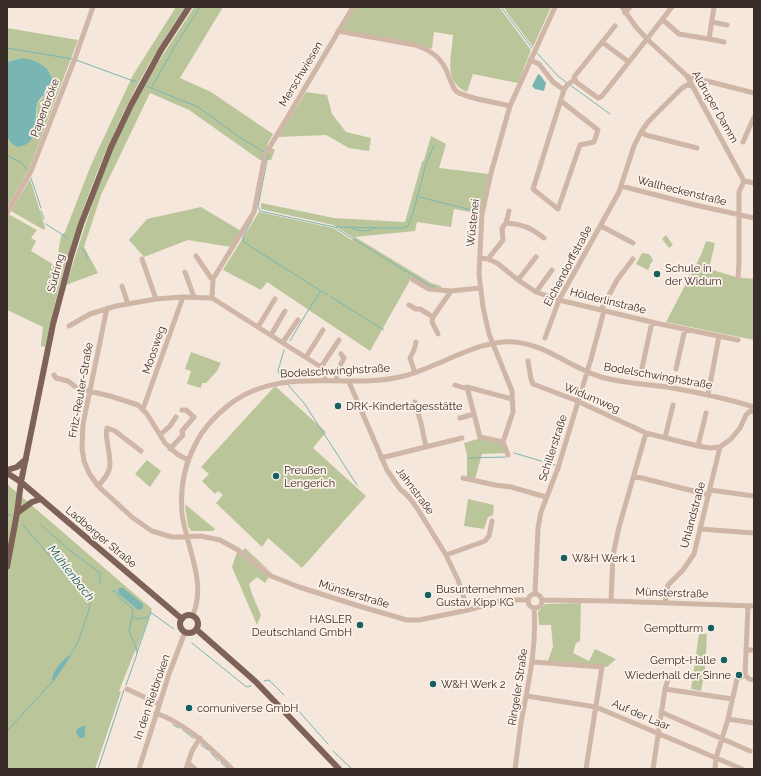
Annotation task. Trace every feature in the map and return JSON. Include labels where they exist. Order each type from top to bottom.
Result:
[{"type":"main road","name":"Südring","points":[[7,566],[21,482],[53,324],[81,224],[110,147],[161,50],[189,7]]},
{"type":"main road","points":[[7,471],[17,467],[26,460]]},
{"type":"main road","name":"Ladberger Straße","points":[[7,471],[182,619]]},
{"type":"main road","points":[[17,513],[32,502],[41,499]]},
{"type":"main road","points":[[193,615],[198,622],[197,630],[192,633],[186,632],[180,626],[182,619],[186,616],[193,615]]},
{"type":"main road","points":[[197,630],[256,682],[339,769]]},
{"type":"street","name":"Papenbröke","points":[[7,213],[31,171],[74,59],[92,7]]},
{"type":"street","name":"Merschwiesen","points":[[213,280],[254,212],[266,153],[353,7]]},
{"type":"street","name":"Wüstenei","points":[[503,442],[513,412],[512,391],[486,321],[480,288],[482,214],[485,196],[510,106],[554,7]]},
{"type":"street","name":"Aldruper Damm","points":[[622,7],[625,13],[647,39],[687,76],[744,181]]},
{"type":"street","points":[[625,13],[630,7]]},
{"type":"street","points":[[530,60],[539,64],[553,82],[569,85],[599,98],[672,7]]},
{"type":"street","points":[[709,39],[714,7]]},
{"type":"street","points":[[663,20],[679,34],[724,42]]},
{"type":"street","points":[[712,22],[727,25]]},
{"type":"street","points":[[561,101],[598,130],[594,142],[580,145],[558,209],[533,189],[561,101],[569,85],[615,26]]},
{"type":"street","points":[[338,31],[415,45],[423,48],[440,59],[446,67],[456,91],[472,97],[510,106]]},
{"type":"street","points":[[602,42],[629,62]]},
{"type":"street","points":[[687,76],[754,92]]},
{"type":"street","name":"Eichendorffstraße","points":[[545,338],[559,300],[601,226],[621,186],[634,146],[641,132],[648,122],[682,88],[686,85],[692,86]]},
{"type":"street","points":[[743,142],[754,117]]},
{"type":"street","points":[[641,132],[646,135],[697,148]]},
{"type":"street","points":[[738,278],[739,192],[744,181],[754,183]]},
{"type":"street","name":"Wallheckenstraße","points":[[621,186],[754,218]]},
{"type":"street","points":[[488,259],[503,240],[502,228],[506,223],[509,211]]},
{"type":"street","points":[[506,223],[519,224],[524,227],[531,228],[544,238]]},
{"type":"street","name":"Eichendorffstraße","points":[[601,226],[633,243]]},
{"type":"street","points":[[196,256],[213,280],[212,298]]},
{"type":"street","points":[[518,280],[536,256]]},
{"type":"street","name":"Hölderlinstraße","points":[[480,258],[488,259],[501,266],[536,292],[559,300],[602,311],[738,340]]},
{"type":"street","points":[[142,259],[156,299]]},
{"type":"street","name":"Schillerstraße","points":[[535,593],[538,528],[541,512],[558,468],[587,372],[602,311],[617,280],[633,260]]},
{"type":"street","points":[[536,292],[552,270]]},
{"type":"street","points":[[185,272],[194,297]]},
{"type":"street","points":[[412,279],[429,289],[451,291],[480,288]]},
{"type":"street","points":[[122,286],[128,304]]},
{"type":"street","points":[[438,334],[432,322],[433,317],[451,291]]},
{"type":"street","points":[[69,326],[90,314],[107,308],[156,299],[183,297],[212,298],[321,367],[325,372],[325,381]]},
{"type":"street","name":"Moosweg","points":[[143,409],[183,297]]},
{"type":"street","points":[[258,327],[275,299]]},
{"type":"street","points":[[409,305],[416,309],[420,309],[433,317]]},
{"type":"street","name":"Fritz-Reuter-Straße","points":[[107,308],[83,424],[82,448],[87,467],[98,486],[133,518],[152,531],[172,537],[187,537]]},
{"type":"street","points":[[271,335],[285,311]]},
{"type":"street","points":[[283,342],[298,320]]},
{"type":"street","name":"Hölderlinstraße","points":[[642,368],[652,322]]},
{"type":"street","points":[[676,369],[685,329]]},
{"type":"street","points":[[306,357],[323,330]]},
{"type":"street","points":[[708,395],[719,336]]},
{"type":"street","points":[[321,367],[339,340]]},
{"type":"street","points":[[415,373],[410,358],[416,342]]},
{"type":"street","name":"Bodelschwinghstraße","points":[[193,615],[197,602],[198,588],[182,514],[182,494],[188,460],[194,446],[205,429],[224,409],[238,398],[254,390],[275,383],[292,381],[349,382],[388,379],[415,373],[493,343],[516,342],[532,345],[587,372],[614,380],[667,387],[728,399],[754,407]]},
{"type":"street","points":[[338,381],[336,373],[344,358],[341,354]]},
{"type":"street","name":"Widumweg","points":[[528,361],[533,384],[575,400],[646,432],[698,446],[720,447]]},
{"type":"street","points":[[54,375],[56,378],[68,381],[77,388],[133,402],[143,409],[170,449],[188,460]]},
{"type":"street","name":"Jahnstraße","points":[[349,382],[393,480],[417,508],[446,555],[458,580],[468,610]]},
{"type":"street","points":[[455,385],[512,399]]},
{"type":"street","points":[[467,387],[480,437],[503,442],[508,455]]},
{"type":"street","points":[[415,402],[426,447]]},
{"type":"street","points":[[665,438],[673,406]]},
{"type":"street","points":[[170,449],[183,435],[182,431],[194,417],[186,410],[182,410]]},
{"type":"street","points":[[720,447],[732,439],[740,428],[746,415],[750,411],[754,412]]},
{"type":"street","points":[[698,446],[706,413]]},
{"type":"street","points":[[460,418],[474,414]]},
{"type":"street","points":[[160,435],[170,426],[176,417]]},
{"type":"street","points":[[98,486],[107,476],[110,469],[106,433],[107,428],[115,431],[141,451]]},
{"type":"street","points":[[611,601],[613,555],[619,527],[646,432]]},
{"type":"street","points":[[382,458],[462,438]]},
{"type":"street","name":"Uhlandstraße","points":[[665,603],[668,585],[683,570],[694,554],[720,447]]},
{"type":"street","points":[[634,476],[710,492],[754,496]]},
{"type":"street","points":[[463,478],[511,487],[546,497]]},
{"type":"street","points":[[446,555],[485,541],[489,536],[492,521]]},
{"type":"street","points":[[700,529],[754,533]]},
{"type":"street","name":"Münsterstraße","points":[[187,537],[200,536],[220,540],[238,550],[271,576],[299,587],[402,618],[419,620],[468,610],[504,600],[528,600]]},
{"type":"street","points":[[535,593],[540,595],[542,600],[540,606],[534,608],[529,605],[528,600],[530,595],[535,593]]},
{"type":"street","name":"Münsterstraße","points":[[542,600],[751,606]]},
{"type":"street","points":[[751,606],[745,675],[749,679],[754,680]]},
{"type":"street","name":"Ringeler Straße","points":[[515,769],[533,662],[536,628],[534,608]]},
{"type":"street","name":"In den Rietbroken","points":[[139,769],[169,674],[186,632]]},
{"type":"street","points":[[746,650],[754,650]]},
{"type":"street","points":[[533,662],[602,667],[586,769]]},
{"type":"street","points":[[715,769],[716,758],[723,739],[737,679],[745,675]]},
{"type":"street","points":[[653,769],[661,712],[669,676]]},
{"type":"street","points":[[127,689],[159,704]]},
{"type":"street","points":[[665,689],[732,699]]},
{"type":"street","name":"Auf der Laar","points":[[527,696],[596,707],[742,769]]},
{"type":"street","points":[[661,712],[750,751]]},
{"type":"street","points":[[156,713],[181,725],[200,738],[232,769]]},
{"type":"street","points":[[728,719],[754,723]]},
{"type":"street","points":[[186,769],[195,745],[200,738]]},
{"type":"street","points":[[188,763],[195,769]]},
{"type":"green space","points":[[176,7],[185,7],[137,86],[98,170],[68,257],[55,302],[45,347],[41,346],[43,327],[7,310],[7,216],[8,214],[37,230],[31,238],[36,241],[31,251],[56,266],[61,236],[65,232],[91,165],[133,75]]},
{"type":"green space","points":[[194,7],[223,7],[180,78],[211,92],[273,134],[267,145],[275,150],[271,160],[260,160],[189,110],[150,93],[101,195],[84,247],[98,273],[66,285],[96,192],[113,148],[146,81]]},
{"type":"green space","points":[[355,7],[499,7],[531,50],[518,83],[473,74],[467,92],[459,88],[451,75],[450,60],[453,35],[434,32],[432,49],[417,44],[341,30]]},
{"type":"green space","points":[[504,7],[551,7],[533,47],[506,11]]},
{"type":"green space","points":[[7,28],[78,40],[29,169],[7,208],[7,138],[12,144],[37,123],[37,109],[39,101],[54,85],[49,71],[21,58],[7,62]]},
{"type":"green space","points":[[306,92],[327,95],[332,114],[346,132],[371,138],[369,151],[349,148],[326,135],[278,137]]},
{"type":"green space","points":[[431,136],[446,144],[439,168],[489,174],[480,214],[454,209],[451,227],[417,222],[415,231],[355,237],[431,283],[441,286],[441,288],[430,287],[411,276],[370,351],[267,282],[261,290],[223,270],[259,212],[333,228],[352,240],[354,238],[333,225],[261,209],[261,203],[334,218],[405,222]]},
{"type":"green space","points":[[30,179],[45,227],[44,230],[11,211]]},
{"type":"green space","points":[[201,207],[241,231],[231,247],[188,240],[144,257],[129,240],[147,219]]},
{"type":"green space","points":[[666,235],[673,245],[669,248],[662,239]]},
{"type":"green space","points":[[706,241],[715,243],[709,269],[736,277],[754,279],[754,340],[666,322],[701,255]]},
{"type":"green space","points":[[642,253],[649,254],[653,261],[648,270],[636,264]]},
{"type":"green space","points":[[191,352],[221,363],[217,371],[206,383],[202,383],[201,388],[187,384],[191,371],[185,369]]},
{"type":"green space","name":"Preußen Lengerich","points":[[275,386],[326,432],[313,448],[366,496],[302,568],[268,538],[262,547],[216,503],[223,495],[218,491],[215,494],[202,481],[209,474],[201,467]]},
{"type":"green space","points":[[481,438],[502,443],[506,453],[482,454],[475,479],[467,477],[467,455],[464,443]]},
{"type":"green space","points":[[147,460],[161,471],[150,487],[135,474]]},
{"type":"green space","points":[[7,484],[152,609],[136,652],[135,651],[119,691],[121,692],[95,769],[7,769]]},
{"type":"green space","points":[[468,499],[494,505],[493,515],[488,517],[484,529],[464,526]]},
{"type":"green space","points":[[185,505],[215,529],[213,531],[191,531],[188,526]]},
{"type":"green space","points":[[245,548],[271,572],[242,551]]},
{"type":"green space","points":[[237,552],[269,577],[265,583],[257,577],[249,584],[261,615],[257,625],[232,567]]},
{"type":"green space","points":[[581,603],[580,641],[576,643],[573,653],[589,661],[595,649],[616,659],[607,667],[547,663],[553,647],[551,625],[539,625],[538,612],[545,604]]},
{"type":"green space","points":[[699,634],[707,634],[705,670],[701,691],[691,689]]},
{"type":"water","points":[[21,58],[40,63],[48,71],[53,83],[53,90],[43,96],[37,103],[34,134],[31,139],[27,144],[18,147],[12,144],[7,138],[7,62]]},
{"type":"water","points":[[538,74],[546,83],[544,91],[535,89],[532,86]]},
{"type":"water","points":[[123,588],[143,604],[143,608],[139,610],[119,594],[118,589]]},
{"type":"water","points":[[69,656],[71,656],[54,681],[52,680],[58,666]]},
{"type":"water","points":[[85,725],[85,735],[83,738],[80,738],[76,733],[77,729]]},
{"type":"waterway","points":[[152,87],[175,46],[200,7]]},
{"type":"waterway","points":[[501,7],[532,48]]},
{"type":"waterway","points":[[7,48],[73,59]]},
{"type":"waterway","points":[[537,53],[558,76],[567,83]]},
{"type":"waterway","points":[[76,60],[136,82]]},
{"type":"waterway","points":[[570,85],[610,114]]},
{"type":"waterway","points":[[146,86],[198,107],[238,136],[264,152]]},
{"type":"waterway","points":[[336,227],[402,228],[408,226],[426,164],[434,145]]},
{"type":"waterway","points":[[7,155],[22,163],[28,171]]},
{"type":"waterway","points":[[268,155],[258,207],[260,211],[334,227],[430,286],[435,287]]},
{"type":"waterway","points":[[31,178],[41,208]]},
{"type":"waterway","points":[[419,197],[475,211]]},
{"type":"waterway","points":[[41,211],[44,219]]},
{"type":"waterway","points":[[252,220],[243,237],[245,243],[321,291],[290,341]]},
{"type":"waterway","points":[[46,224],[69,239]]},
{"type":"waterway","points":[[352,228],[363,231],[375,228]]},
{"type":"waterway","points":[[80,247],[85,252],[87,258]]},
{"type":"waterway","points":[[322,291],[328,295]]},
{"type":"waterway","points":[[331,297],[384,330]]},
{"type":"waterway","points":[[280,375],[278,371],[284,350]]},
{"type":"waterway","points":[[288,385],[304,403],[357,485]]},
{"type":"waterway","points":[[514,453],[555,465]]},
{"type":"waterway","points":[[468,458],[505,457]]},
{"type":"waterway","name":"Mühlenbach","points":[[7,513],[11,516]]},
{"type":"waterway","name":"Mühlenbach","points":[[22,524],[88,600],[90,605],[78,642],[69,657]]},
{"type":"waterway","points":[[41,525],[67,548],[100,573]]},
{"type":"waterway","points":[[100,574],[100,583]]},
{"type":"waterway","points":[[112,591],[115,591],[121,599],[131,607],[133,610],[132,616],[137,619],[149,617],[151,613]]},
{"type":"waterway","points":[[150,612],[174,629]]},
{"type":"waterway","points":[[126,685],[137,654],[137,650],[129,631],[132,616]]},
{"type":"waterway","points":[[137,653],[149,618]]},
{"type":"waterway","points":[[192,643],[244,685],[247,687],[251,686]]},
{"type":"waterway","name":"Mühlenbach","points":[[7,731],[53,681]]},
{"type":"waterway","points":[[264,681],[270,681],[284,695]]},
{"type":"waterway","points":[[98,769],[124,690]]},
{"type":"waterway","points":[[296,708],[328,744]]},
{"type":"waterway","points":[[173,725],[179,728]]},
{"type":"waterway","points":[[183,730],[193,738]]},
{"type":"waterway","points":[[201,745],[208,750]]},
{"type":"waterway","points":[[333,751],[352,769]]},
{"type":"waterway","points":[[211,753],[218,761]]},
{"type":"waterway","points":[[221,763],[228,769]]},
{"type":"place","name":"Schule in der Widum","points":[[657,274]]},
{"type":"place","name":"DRK-Kindertagesstätte","points":[[338,406]]},
{"type":"place","name":"Preußen Lengerich","points":[[276,476]]},
{"type":"place","name":"W&H Werk 1","points":[[564,558]]},
{"type":"place","name":"Busunternehmen Gustav Kipp KG","points":[[428,595]]},
{"type":"place","name":"HASLER Deutschland GmbH","points":[[360,625]]},
{"type":"place","name":"Gemptturm","points":[[711,628]]},
{"type":"place","name":"Gempt-Halle","points":[[724,660]]},
{"type":"place","name":"Wiederhall der Sinne","points":[[739,675]]},
{"type":"place","name":"W&H Werk 2","points":[[433,684]]},
{"type":"place","name":"comuniverse GmbH","points":[[189,708]]}]
